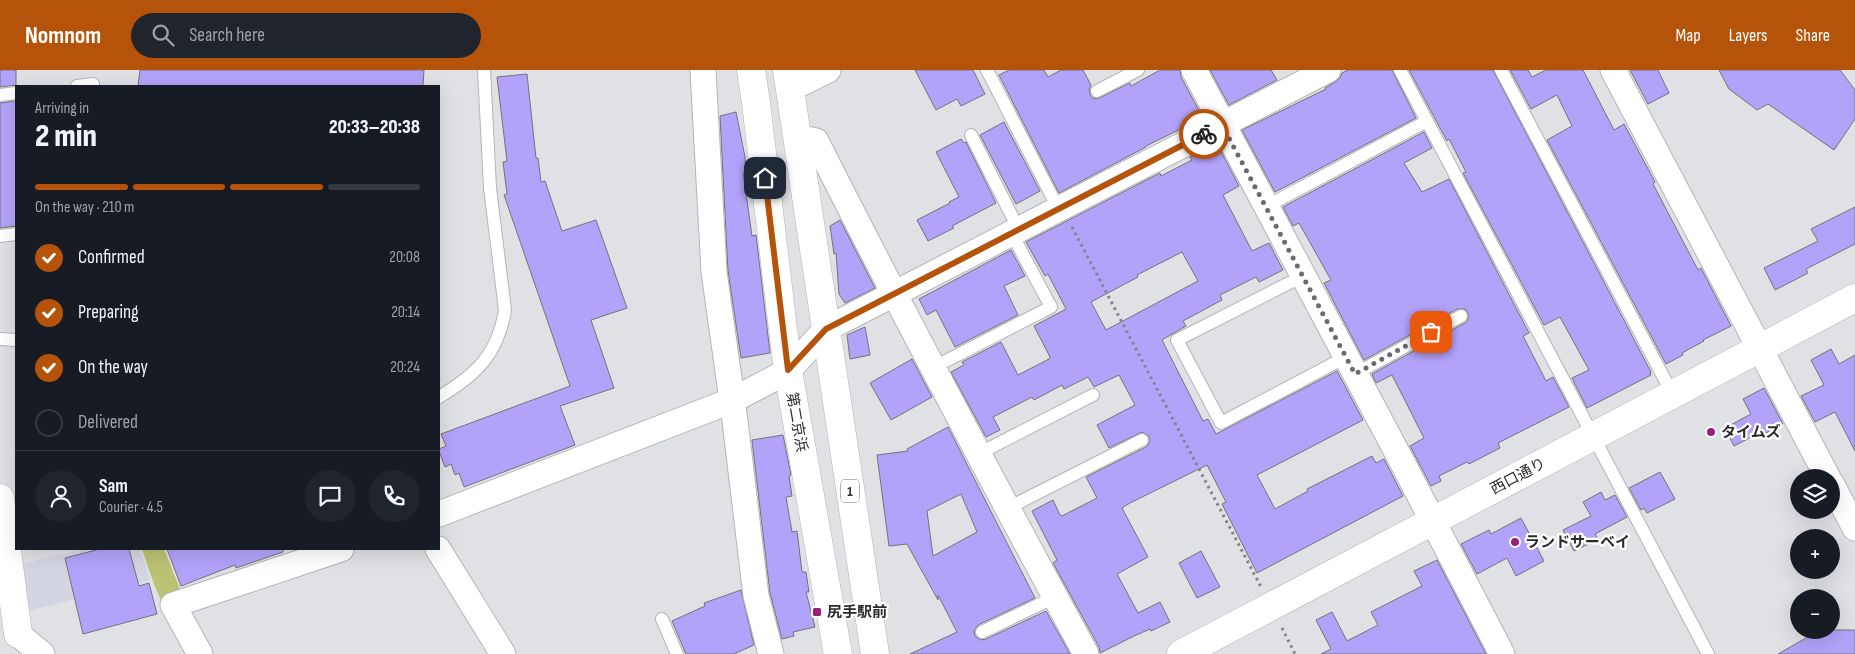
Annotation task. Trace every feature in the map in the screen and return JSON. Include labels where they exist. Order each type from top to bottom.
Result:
[{"type":"main road","name":"第二京浜","points":[[751,70],[788,370],[838,654]]},
{"type":"main road","name":"1","points":[[789,80],[875,654]]},
{"type":"main road","name":"西口通り","points":[[1181,654],[1855,298]]},
{"type":"main road","points":[[0,498],[18,634]]},
{"type":"street","points":[[703,70],[714,272],[756,596],[771,654]]},
{"type":"street","points":[[789,80],[828,70]]},
{"type":"street","points":[[1194,70],[1502,654]]},
{"type":"street","points":[[1613,70],[1823,469]]},
{"type":"street","points":[[440,514],[732,400],[788,370],[826,329],[1222,125],[1314,73]]},
{"type":"street","points":[[797,137],[816,142],[893,294],[1006,509],[1086,654]]},
{"type":"street","points":[[1840,500],[1855,528]]},
{"type":"street","points":[[200,654],[173,605],[338,550]]},
{"type":"street","points":[[439,550],[503,654]]},
{"type":"street","points":[[18,634],[42,654]]},
{"type":"lane","points":[[440,396],[469,376],[485,360],[496,344],[505,310],[490,188],[484,70]]},
{"type":"lane","points":[[987,70],[1060,208]]},
{"type":"lane","points":[[1097,91],[1138,70]]},
{"type":"lane","points":[[1400,70],[1708,654]]},
{"type":"lane","points":[[1501,70],[1672,395]]},
{"type":"lane","points":[[85,85],[93,84]]},
{"type":"lane","points":[[0,95],[15,93]]},
{"type":"lane","points":[[1265,207],[1427,120]]},
{"type":"lane","points":[[932,368],[1051,307],[971,135]]},
{"type":"lane","points":[[0,236],[15,234]]},
{"type":"lane","points":[[1303,276],[1177,340],[1221,423],[1461,316]]},
{"type":"lane","points":[[0,339],[15,340]]},
{"type":"lane","points":[[978,454],[1093,395]]},
{"type":"lane","points":[[1006,509],[1142,440]]},
{"type":"lane","points":[[982,632],[1055,597]]},
{"type":"lane","points":[[662,619],[677,654]]},
{"type":"path","points":[[1060,208],[1295,654]]},
{"type":"shaded area","points":[[81,550],[140,550],[150,580],[28,611],[21,564]]},
{"type":"green space","points":[[142,550],[164,550],[180,589],[165,609]]},
{"type":"building","points":[[0,70],[16,70],[16,85],[0,87]]},
{"type":"building","points":[[140,70],[424,70],[423,85],[138,85]]},
{"type":"building","points":[[915,70],[973,70],[985,94],[961,106],[957,99],[936,110]]},
{"type":"building","points":[[1009,70],[1044,70],[1048,77],[1061,70],[1083,70],[1091,85],[1090,94],[1092,98],[1097,99],[1130,83],[1131,86],[1160,70],[1180,70],[1181,77],[1203,118],[1059,193],[999,75]]},
{"type":"building","points":[[1210,70],[1271,70],[1277,80],[1229,105]]},
{"type":"building","points":[[1348,70],[1392,70],[1416,118],[1275,192],[1242,130],[1326,89],[1340,78],[1342,73]]},
{"type":"building","points":[[1409,70],[1493,70],[1651,375],[1587,408],[1572,378],[1589,370],[1560,317],[1544,325],[1463,173],[1466,172],[1449,139],[1447,141]]},
{"type":"building","points":[[1510,70],[1528,70],[1532,77],[1546,70],[1583,70],[1614,130],[1624,124],[1698,270],[1701,268],[1731,326],[1703,340],[1682,353],[1683,355],[1666,364],[1547,140],[1572,126],[1557,95],[1531,109]]},
{"type":"building","points":[[1630,70],[1658,70],[1669,93],[1648,104]]},
{"type":"building","points":[[1719,70],[1840,70],[1855,90],[1855,119],[1834,150],[1768,104],[1757,110],[1729,89]]},
{"type":"building","points":[[527,74],[536,158],[538,158],[541,182],[545,181],[562,231],[596,220],[627,308],[591,320],[614,388],[560,406],[575,445],[464,487],[459,473],[455,475],[451,464],[445,467],[440,449],[446,446],[441,434],[570,386],[504,195],[507,194],[503,162],[507,161],[497,77]]},
{"type":"building","points":[[15,101],[15,226],[0,228],[0,103]]},
{"type":"building","points":[[736,112],[745,157],[746,172],[743,172],[752,236],[756,235],[770,353],[741,358],[728,271],[720,116]]},
{"type":"building","points":[[1004,122],[1040,191],[1016,204],[980,135]]},
{"type":"building","points":[[1424,132],[1432,148],[1404,163],[1422,192],[1449,179],[1529,333],[1523,336],[1546,381],[1553,377],[1569,407],[1498,443],[1500,448],[1469,464],[1467,462],[1439,476],[1441,481],[1431,486],[1410,446],[1424,438],[1392,375],[1376,383],[1372,374],[1465,323],[1468,320],[1468,313],[1465,309],[1457,309],[1364,360],[1324,283],[1331,280],[1299,223],[1293,226],[1283,207]]},
{"type":"building","points":[[961,139],[964,143],[966,142],[996,203],[928,241],[917,220],[959,197],[936,152]]},
{"type":"building","points":[[1217,144],[1239,186],[1223,195],[1252,251],[1269,243],[1283,270],[1259,282],[1256,277],[1220,295],[1222,300],[1183,321],[1186,326],[1162,340],[1203,421],[1208,419],[1216,434],[1337,371],[1363,420],[1257,475],[1275,509],[1308,491],[1307,489],[1372,456],[1376,463],[1384,459],[1403,496],[1257,573],[1222,504],[1226,502],[1207,465],[1130,503],[1122,508],[1148,557],[1117,574],[1138,613],[1160,602],[1170,622],[1151,631],[1150,629],[1134,636],[1100,653],[1099,647],[1053,563],[1057,560],[1032,511],[1053,500],[1062,516],[1097,498],[1086,477],[1149,444],[1149,436],[1142,432],[1109,448],[1097,425],[1135,405],[1119,375],[1094,387],[1088,377],[1064,389],[1062,385],[1034,400],[1032,397],[993,417],[1000,430],[986,437],[951,372],[964,365],[962,362],[1001,342],[1018,375],[1049,359],[1050,357],[1034,326],[1066,309],[1048,274],[1045,276],[1026,242],[1160,173],[1161,176],[1192,160],[1190,157]],"holes":[[[1182,252],[1198,281],[1106,330],[1091,302],[1138,277],[1137,275]]]},
{"type":"building","points":[[1855,207],[1855,244],[1806,269],[1808,273],[1775,290],[1764,268],[1818,241],[1811,229]]},
{"type":"building","points":[[840,220],[875,288],[845,303],[839,294],[836,253],[834,254],[830,226]]},
{"type":"building","points":[[1011,250],[1025,276],[1004,286],[1018,315],[955,347],[936,310],[927,315],[919,299]]},
{"type":"building","points":[[865,327],[870,355],[850,359],[847,335]]},
{"type":"building","points":[[1831,349],[1839,364],[1855,355],[1855,451],[1835,412],[1815,422],[1801,396],[1824,385],[1811,360]]},
{"type":"building","points":[[912,359],[932,397],[891,420],[870,383]]},
{"type":"building","points":[[1764,388],[1783,424],[1762,435],[1761,432],[1734,446],[1725,428],[1751,414],[1743,399]]},
{"type":"building","points":[[948,427],[1035,598],[978,625],[974,631],[975,636],[981,640],[986,639],[1046,611],[1070,654],[910,654],[957,632],[938,595],[938,600],[907,544],[889,546],[877,455],[908,451],[907,449]],"holes":[[[961,494],[977,532],[933,556],[927,511]]]},
{"type":"building","points":[[783,435],[791,475],[789,476],[792,496],[786,497],[792,532],[797,531],[802,572],[806,572],[809,592],[806,592],[815,627],[793,632],[794,636],[782,639],[770,593],[752,440]]},
{"type":"building","points":[[1660,472],[1675,499],[1647,513],[1644,508],[1641,510],[1629,488]]},
{"type":"building","points":[[1601,492],[1605,500],[1615,495],[1627,517],[1595,534],[1598,539],[1574,551],[1563,530],[1591,516],[1583,502]]},
{"type":"building","points":[[1521,518],[1544,561],[1516,576],[1507,558],[1477,574],[1461,544],[1489,530],[1491,534]]},
{"type":"building","points":[[96,550],[129,550],[139,586],[149,583],[157,614],[83,634],[65,558]]},
{"type":"building","points":[[167,550],[283,550],[283,552],[236,568],[235,565],[181,586]]},
{"type":"building","points":[[1201,551],[1220,587],[1197,598],[1179,563]]},
{"type":"building","points":[[1437,560],[1486,654],[1321,654],[1331,649],[1316,620],[1332,612],[1347,641],[1378,625],[1371,612],[1422,586],[1414,571]]},
{"type":"building","points":[[741,590],[754,645],[734,654],[686,654],[672,621],[705,606],[704,603]]},
{"type":"building","points":[[1840,630],[1855,630],[1855,654],[1778,654],[1804,639],[1840,639]]},
{"type":"way so far","points":[[1204,134],[1222,125],[1355,374],[1431,332]]},
{"type":"place","name":"タイムズ","points":[[1711,432]]},
{"type":"place","name":"ランドサーベイ","points":[[1515,542]]},
{"type":"place","name":"尻手駅前","points":[[817,612]]},
{"type":"route","points":[[765,178],[788,370],[826,329],[1204,134]]}]
